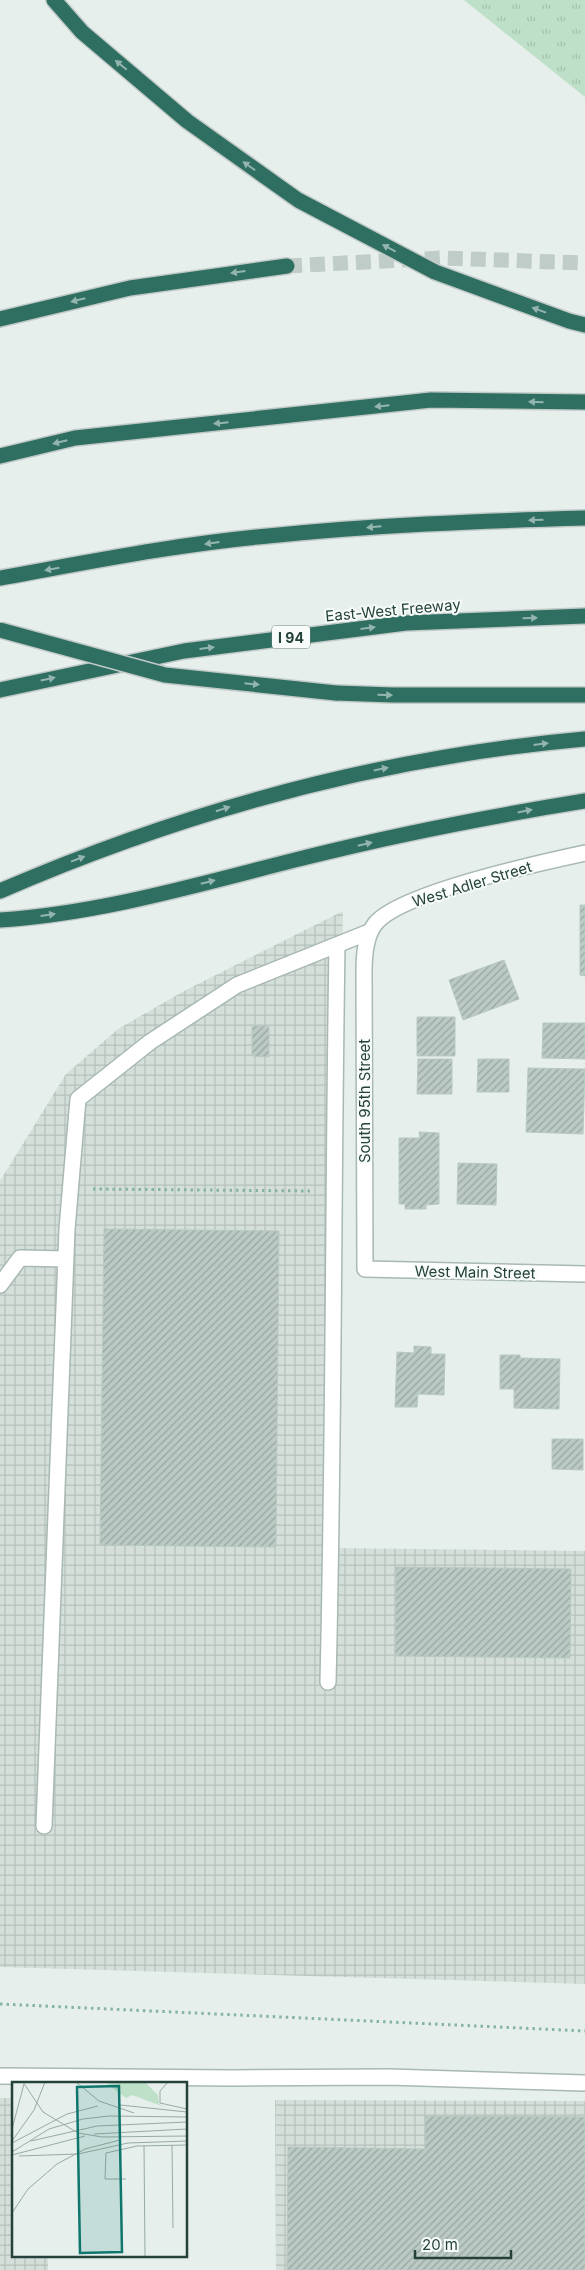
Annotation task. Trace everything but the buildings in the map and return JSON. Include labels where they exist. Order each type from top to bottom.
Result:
[{"type":"highway","points":[[54,0],[82,32],[187,121],[298,200],[435,272],[569,321],[585,324]]},
{"type":"highway","points":[[0,319],[130,288],[287,266]]},
{"type":"highway","points":[[0,456],[75,438],[431,400],[585,402]]},
{"type":"highway","points":[[0,578],[136,553],[267,536],[413,523],[585,518]]},
{"type":"highway","name":"East-West Freeway","points":[[0,690],[193,650],[406,623],[585,616]]},
{"type":"highway","points":[[0,630],[165,675],[336,693],[585,695]]},
{"type":"highway","points":[[0,891],[46,871],[177,824],[263,796],[353,775],[484,751],[585,739]]},
{"type":"highway","points":[[0,920],[84,910],[378,841],[585,801]]},
{"type":"street","name":"West Adler Street","points":[[369,932],[376,922],[386,914],[412,902],[516,868],[585,853]]},
{"type":"street","points":[[44,1826],[66,1259],[78,1099],[150,1042],[237,985],[369,932]]},
{"type":"street","name":"South 95th Street","points":[[365,1269],[364,965],[369,932]]},
{"type":"street","points":[[328,1682],[331,1551],[332,1191],[337,946]]},
{"type":"street","points":[[0,1285],[20,1258],[66,1259]]},
{"type":"street","name":"West Main Street","points":[[365,1269],[585,1274]]},
{"type":"street","points":[[0,2076],[389,2077],[585,2083]]},
{"type":"path","points":[[70,1188],[332,1191]]},
{"type":"path","points":[[0,2004],[585,2031]]},
{"type":"shaded area","points":[[343,911],[331,1548],[585,1551],[585,1984],[0,1967],[0,1181],[66,1074],[118,1029],[184,991]]},
{"type":"shaded area","points":[[0,2098],[12,2098],[12,2258],[48,2258],[48,2270],[0,2270]]},
{"type":"shaded area","points":[[275,2100],[585,2101],[585,2270],[276,2270]]},
{"type":"green space","points":[[464,0],[585,0],[585,97]]},
{"type":"tunnel","points":[[287,266],[442,258],[585,263]]}]
